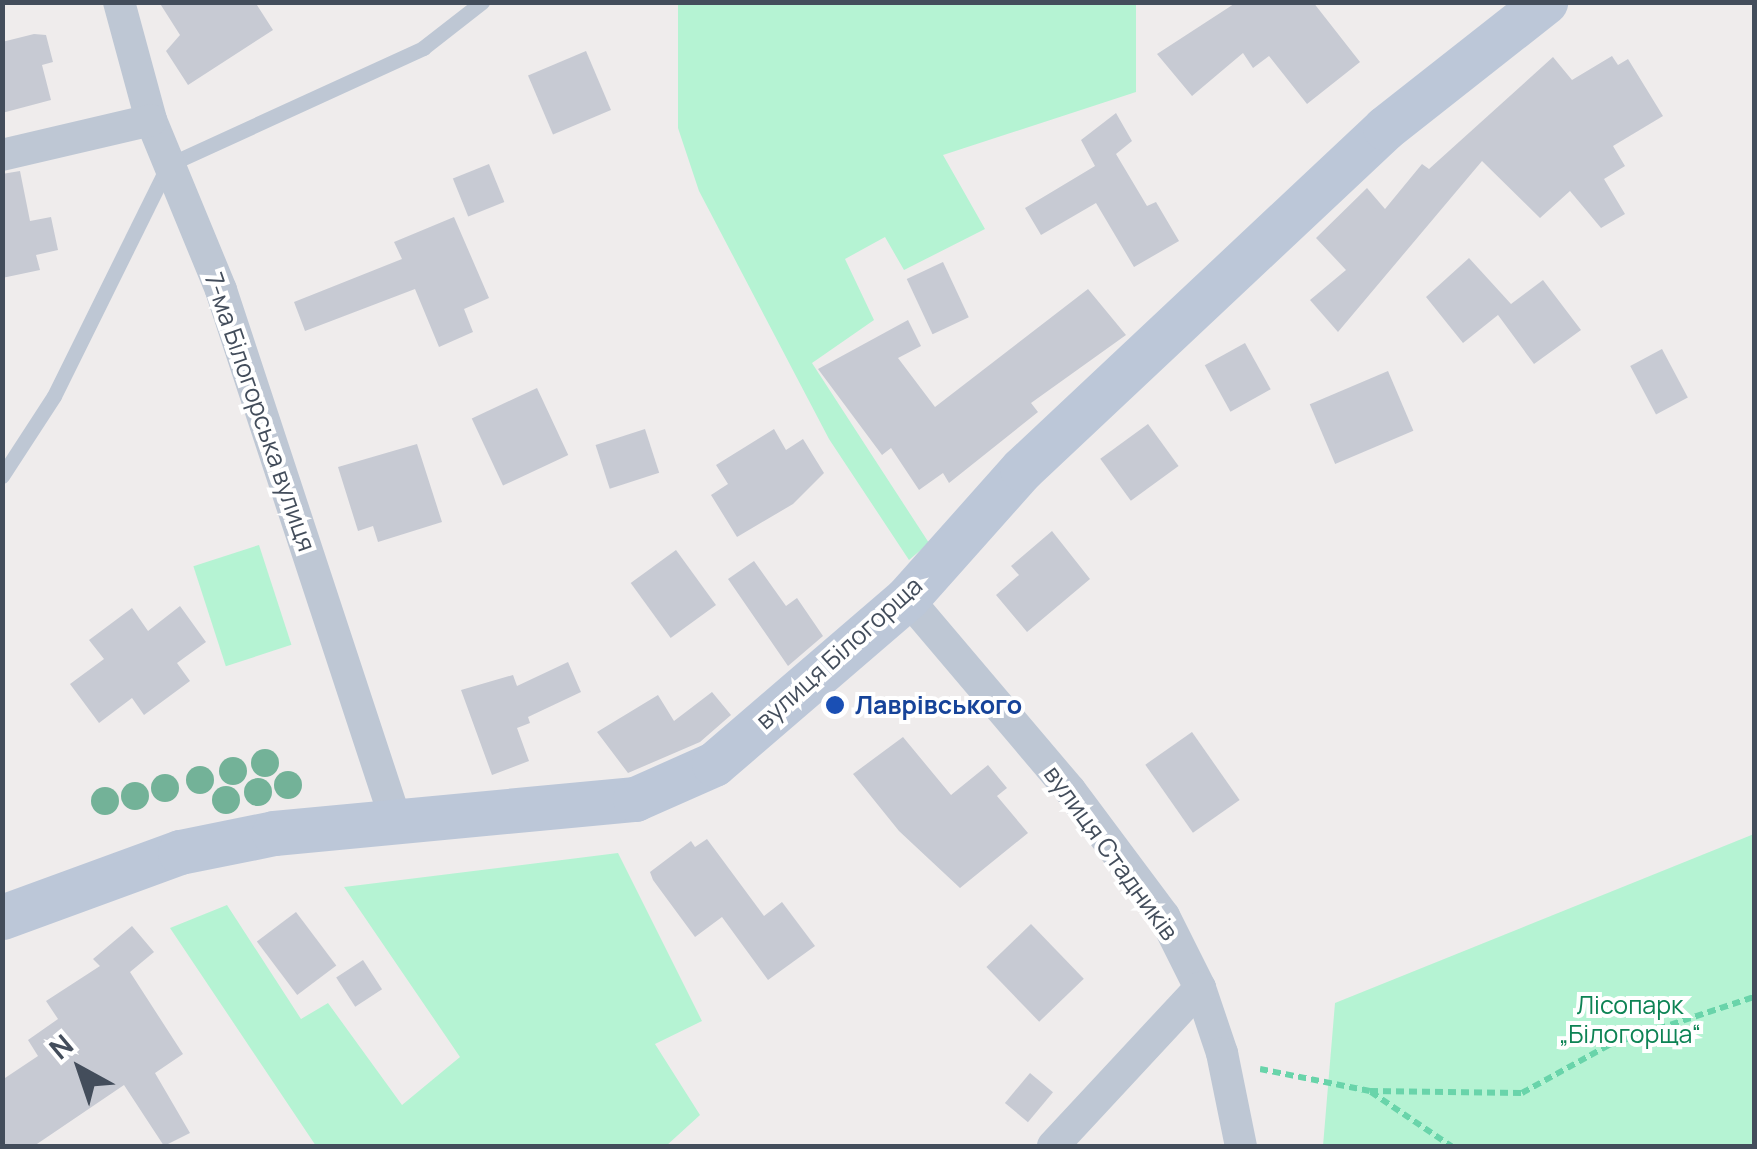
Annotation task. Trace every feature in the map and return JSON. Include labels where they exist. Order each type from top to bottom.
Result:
[{"type":"street","name":"7-ма Білогорська вулиця","points":[[119,2],[151,120],[221,290],[397,824]]},
{"type":"street","name":"вулиця Білогорща","points":[[2,916],[180,852],[274,834],[635,798],[677,785],[714,764],[907,598],[1022,469],[1385,128],[1545,2]]},
{"type":"street","points":[[2,155],[151,120]]},
{"type":"street","name":"вулиця Стадників","points":[[907,598],[1070,790],[1164,916],[1200,988],[1222,1053],[1241,1146]]},
{"type":"street","points":[[1053,1146],[1200,988]]},
{"type":"lane","points":[[2,476],[54,396],[168,165],[423,48],[482,2]]},
{"type":"path","points":[[1222,1053],[1274,1076],[1370,1091],[1522,1093],[1609,1045],[1754,996]]},
{"type":"path","points":[[1370,1091],[1451,1146]]},
{"type":"green space","points":[[678,3],[1136,3],[1136,92],[943,155],[985,229],[904,270],[885,237],[845,259],[874,320],[812,363],[929,543],[909,560],[829,439],[699,191],[678,128]]},
{"type":"green space","points":[[259,545],[291,645],[226,666],[193,566]]},
{"type":"green space","name":"Лісопарк „Білогорща“","points":[[1754,834],[1754,1146],[1323,1146],[1335,1003]]},
{"type":"green space","points":[[618,853],[702,1021],[655,1044],[700,1115],[666,1146],[316,1146],[170,928],[227,905],[301,1019],[328,1003],[402,1105],[460,1057],[344,887]]},
{"type":"building","points":[[159,2],[255,2],[273,30],[188,85],[166,51],[180,35]]},
{"type":"building","points":[[1237,2],[1313,2],[1360,62],[1307,104],[1269,56],[1253,68],[1243,53],[1192,96],[1157,54]]},
{"type":"building","points":[[46,35],[53,62],[42,65],[51,100],[2,113],[2,42]]},
{"type":"building","points":[[586,51],[611,110],[553,135],[528,76]]},
{"type":"building","points":[[1612,56],[1618,65],[1628,59],[1663,116],[1613,146],[1625,166],[1604,179],[1625,214],[1601,228],[1570,191],[1540,218],[1482,161],[1338,332],[1310,300],[1346,270],[1316,238],[1367,188],[1385,209],[1422,164],[1429,169],[1553,57],[1572,80]]},
{"type":"building","points":[[1116,113],[1132,141],[1116,154],[1147,206],[1156,202],[1179,241],[1134,267],[1096,203],[1041,235],[1025,208],[1095,166],[1081,140]]},
{"type":"building","points":[[489,164],[504,202],[468,217],[453,179]]},
{"type":"building","points":[[20,171],[30,221],[51,217],[58,250],[36,255],[40,270],[2,278],[2,174]]},
{"type":"building","points":[[454,217],[489,298],[464,309],[473,332],[439,347],[415,289],[305,331],[294,302],[402,259],[394,242]]},
{"type":"building","points":[[1469,258],[1511,304],[1543,280],[1581,330],[1534,364],[1498,315],[1463,343],[1426,297]]},
{"type":"building","points":[[943,262],[969,317],[933,334],[907,279]]},
{"type":"building","points":[[1088,289],[1126,335],[1031,403],[1038,412],[949,483],[943,473],[919,490],[891,448],[882,455],[818,369],[908,320],[921,346],[898,358],[935,407]]},
{"type":"building","points":[[1245,343],[1271,389],[1230,412],[1205,365]]},
{"type":"building","points":[[1662,349],[1688,398],[1656,414],[1630,366]]},
{"type":"building","points":[[1388,371],[1413,431],[1335,464],[1310,404]]},
{"type":"building","points":[[537,388],[568,455],[503,485],[472,418]]},
{"type":"building","points":[[1148,424],[1179,466],[1131,501],[1100,459]]},
{"type":"building","points":[[645,429],[659,473],[610,489],[596,445]]},
{"type":"building","points":[[774,429],[786,450],[803,439],[824,473],[793,504],[737,537],[711,495],[728,484],[716,465]]},
{"type":"building","points":[[417,444],[442,522],[378,542],[373,526],[358,531],[338,467]]},
{"type":"building","points":[[1052,531],[1090,579],[1027,632],[996,595],[1019,575],[1011,566]]},
{"type":"building","points":[[676,550],[716,605],[671,638],[631,583]]},
{"type":"building","points":[[754,561],[786,606],[797,598],[823,636],[788,666],[728,579]]},
{"type":"building","points":[[180,606],[206,642],[177,663],[190,681],[144,715],[132,698],[99,723],[70,684],[104,659],[89,640],[132,608],[148,631]]},
{"type":"building","points":[[568,662],[581,692],[528,717],[530,723],[517,728],[529,761],[492,775],[461,690],[513,675],[517,686]]},
{"type":"building","points":[[712,692],[731,715],[700,742],[628,773],[597,732],[658,695],[674,721]]},
{"type":"building","points":[[1192,732],[1240,800],[1193,833],[1145,765]]},
{"type":"building","points":[[903,737],[951,795],[988,765],[1007,788],[997,796],[1028,833],[960,888],[899,831],[853,774]]},
{"type":"building","points":[[707,839],[764,916],[782,902],[815,946],[768,980],[722,917],[695,937],[653,880],[650,872],[691,841],[695,847]]},
{"type":"building","points":[[296,912],[336,966],[297,995],[257,941]]},
{"type":"building","points":[[1031,924],[1084,979],[1039,1022],[986,967]]},
{"type":"building","points":[[132,926],[154,952],[130,972],[183,1054],[155,1073],[190,1133],[164,1146],[124,1085],[34,1146],[2,1146],[2,1080],[38,1056],[28,1040],[58,1019],[46,1001],[100,966],[93,959]]},
{"type":"building","points":[[363,960],[382,989],[355,1007],[336,977]]},
{"type":"building","points":[[1030,1073],[1053,1092],[1028,1122],[1005,1103]]},
{"type":"place","name":"Лаврівського","points":[[835,705]]}]
